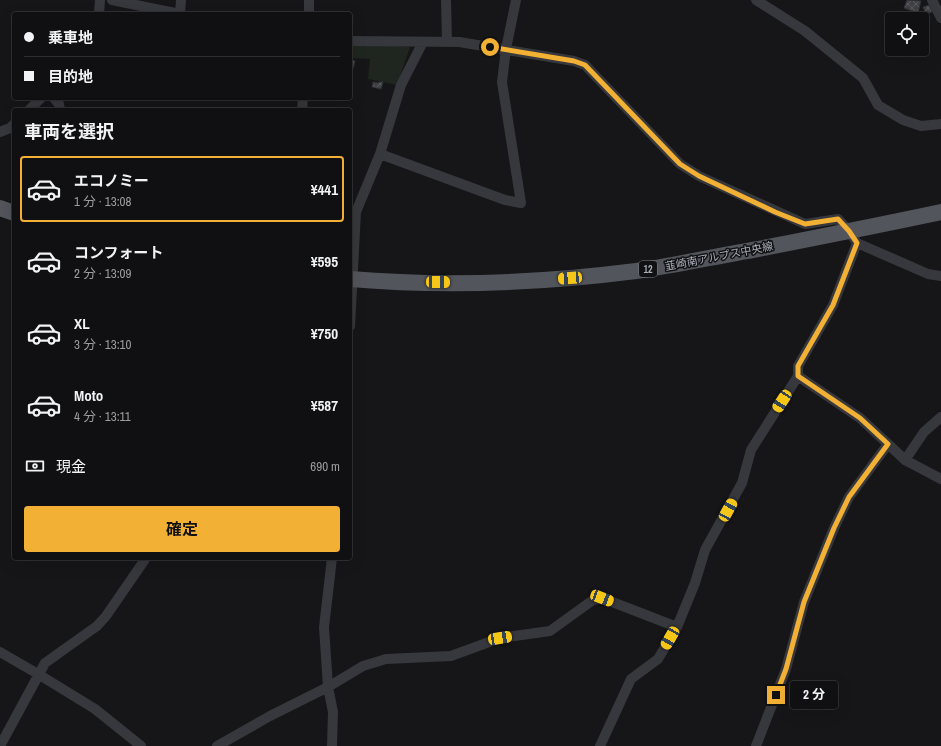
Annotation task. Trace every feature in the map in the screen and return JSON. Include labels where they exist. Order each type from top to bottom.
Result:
[{"type":"main road","points":[[0,208],[12,212]]},
{"type":"main road","name":"韮崎南アルプス中央線","points":[[352,279],[452,283],[510,282],[570,278],[637,270],[853,237],[941,212]]},
{"type":"street","points":[[99,12],[100,0]]},
{"type":"street","points":[[112,0],[170,12]]},
{"type":"street","points":[[180,12],[181,0]]},
{"type":"street","points":[[308,12],[309,0]]},
{"type":"street","points":[[446,0],[447,42]]},
{"type":"street","points":[[380,154],[490,195],[521,203],[502,82],[506,49],[516,0]]},
{"type":"street","points":[[756,0],[805,31],[862,78],[878,105],[904,120],[921,126],[941,124]]},
{"type":"street","points":[[932,0],[941,18]]},
{"type":"street","points":[[352,41],[459,42],[574,61],[585,65],[680,164],[699,176],[775,212],[805,224],[838,219],[853,237],[928,274],[941,276]]},
{"type":"street","points":[[352,279],[356,212],[380,154],[401,85],[423,42]]},
{"type":"street","points":[[31,108],[39,100]]},
{"type":"street","points":[[0,132],[12,126]]},
{"type":"street","points":[[600,746],[631,679],[658,659],[677,628],[706,550],[742,483],[751,450],[798,376],[798,366],[833,305],[853,237]]},
{"type":"street","points":[[798,376],[860,418],[905,460],[941,479]]},
{"type":"street","points":[[905,460],[924,432],[941,417]]},
{"type":"street","points":[[756,746],[786,669],[804,602],[834,528],[849,497],[888,444]]},
{"type":"street","points":[[0,746],[45,663],[97,626],[106,616],[145,560]]},
{"type":"street","points":[[332,560],[324,627],[328,687],[333,712],[332,746]]},
{"type":"street","points":[[217,746],[270,716],[328,687],[363,666],[386,659],[451,656],[500,638],[550,631],[593,600],[602,598],[677,628]]},
{"type":"street","points":[[0,652],[95,709],[141,746]]},
{"type":"shaded area","points":[[352,43],[410,47],[397,85],[368,79],[370,59],[352,58]]},
{"type":"building","points":[[907,0],[921,1],[918,12],[904,8]]},
{"type":"building","points":[[929,5],[932,12],[925,12],[923,7]]},
{"type":"building","points":[[352,60],[355,61],[352,69]]},
{"type":"building","points":[[373,82],[383,82],[381,89],[372,87]]},
{"type":"route","points":[[490,47],[574,61],[585,65],[680,164],[699,176],[775,212],[805,224],[838,219],[857,243],[833,305],[798,366],[798,376],[860,418],[888,444],[849,497],[834,528],[804,602],[786,669],[776,695]]}]
